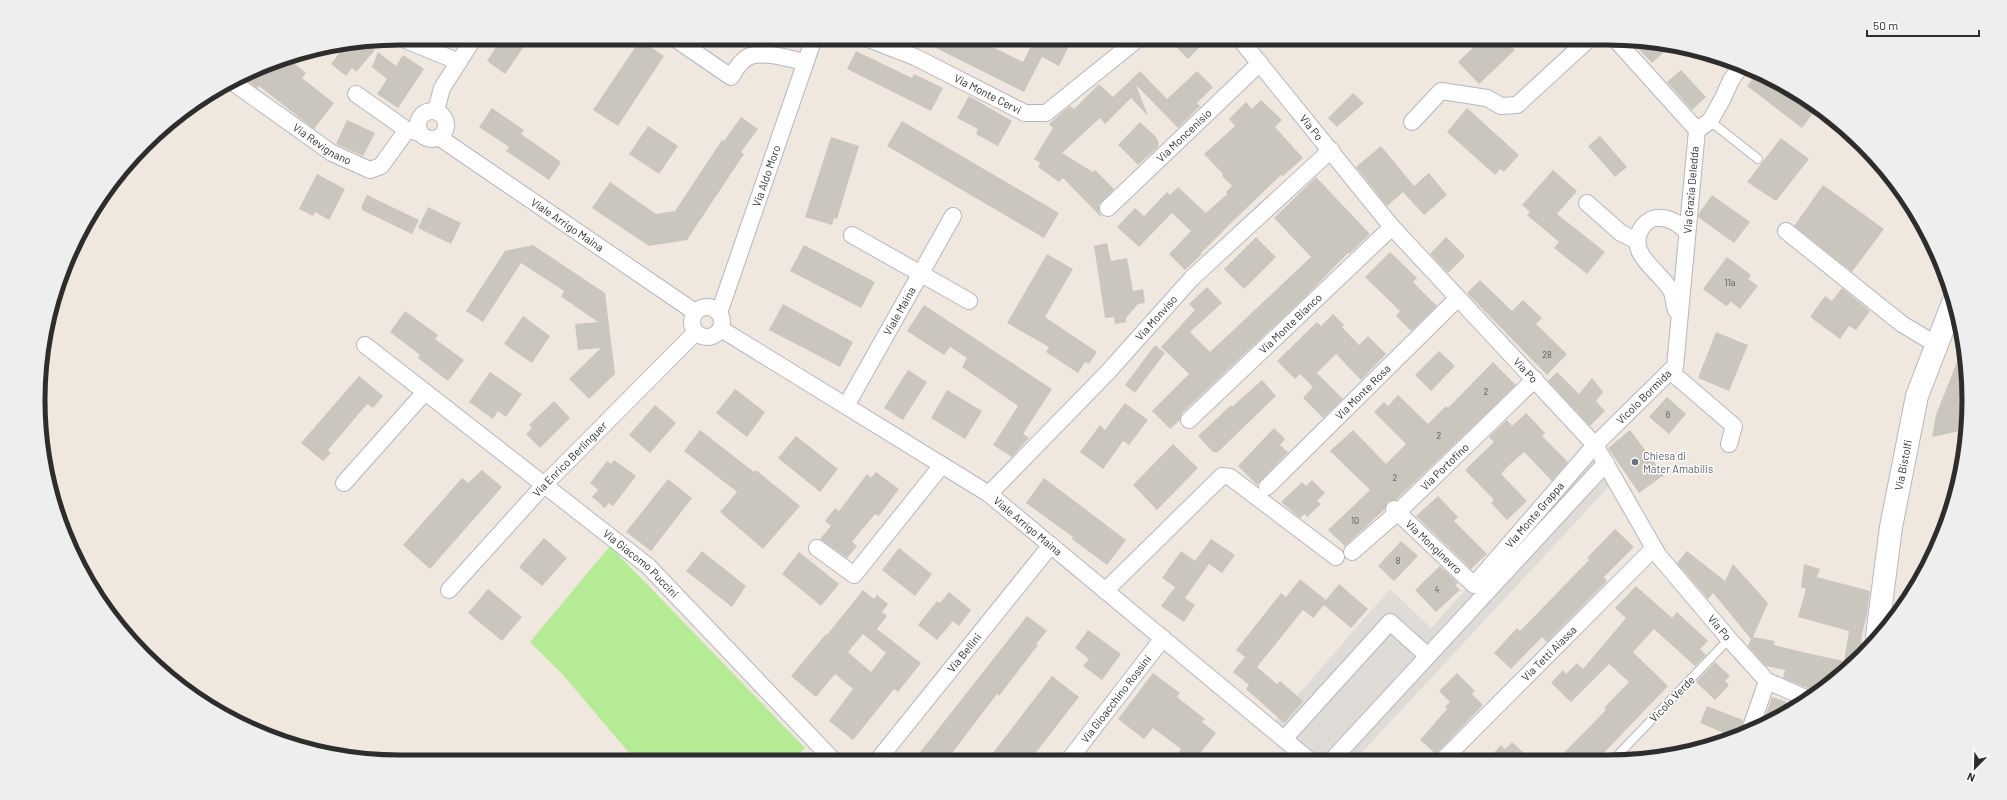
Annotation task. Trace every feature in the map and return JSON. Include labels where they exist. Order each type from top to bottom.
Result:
[{"type":"street","points":[[418,45],[459,62]]},
{"type":"street","points":[[356,94],[413,132],[429,140],[440,138],[446,129],[445,118],[436,111],[442,88],[470,45]]},
{"type":"street","points":[[684,45],[731,77],[738,66],[749,56],[771,55],[806,62]]},
{"type":"street","name":"Via Aldo Moro","points":[[719,313],[812,45]]},
{"type":"street","name":"Via Monte Cervi","points":[[884,45],[915,57],[1025,113],[1036,114],[1046,113],[1130,45]]},
{"type":"street","name":"Via Po","points":[[1245,45],[1392,227],[1596,445],[1656,551],[1729,639],[1767,681],[1802,696]]},
{"type":"street","points":[[1412,122],[1441,91],[1487,98],[1501,106],[1517,105],[1582,45]]},
{"type":"street","points":[[1622,46],[1704,125],[1723,98],[1731,80],[1738,70]]},
{"type":"street","name":"Via Moncenisio","points":[[1108,208],[1260,63]]},
{"type":"street","name":"Via Revignano","points":[[237,85],[332,153],[370,170],[381,166],[413,132],[424,113],[436,111]]},
{"type":"street","name":"Via Grazia Deledda","points":[[1670,371],[1674,367],[1687,232],[1704,125]]},
{"type":"street","name":"Viale Arrigo Maina","points":[[440,138],[695,312]]},
{"type":"street","name":"Via Monviso","points":[[989,494],[1108,374],[1192,278],[1331,150]]},
{"type":"street","points":[[1587,202],[1620,233],[1637,241]]},
{"type":"street","name":"Viale Maina","points":[[846,406],[920,272],[953,216]]},
{"type":"street","points":[[1679,321],[1673,294],[1663,278],[1642,258],[1637,241],[1640,230],[1646,221],[1660,217],[1674,222],[1687,232]]},
{"type":"street","name":"Via Monte Bianco","points":[[1188,420],[1392,227]]},
{"type":"street","points":[[1786,231],[1902,324],[1936,345]]},
{"type":"street","points":[[852,235],[969,301]]},
{"type":"street","name":"Via Monte Rosa","points":[[1268,486],[1458,298]]},
{"type":"street","points":[[710,307],[719,313],[722,321],[721,329],[714,336],[709,338],[699,336],[695,333],[691,320],[695,312],[699,309],[710,307]]},
{"type":"street","name":"Via Bistolfi","points":[[1879,628],[1891,527],[1917,396],[1950,309]]},
{"type":"street","name":"Viale Arrigo Maina","points":[[721,329],[989,494],[1303,755]]},
{"type":"street","name":"Via Enrico Berlinguer","points":[[449,590],[544,485],[695,333]]},
{"type":"street","name":"Via Giacomo Puccini","points":[[365,345],[648,566],[828,755]]},
{"type":"street","name":"Vicolo Bormida","points":[[1596,445],[1670,371],[1734,426],[1729,444]]},
{"type":"street","name":"Via Portofino","points":[[1352,552],[1535,379]]},
{"type":"street","points":[[344,483],[425,392]]},
{"type":"street","name":"Via Monte Grappa","points":[[1474,586],[1596,445]]},
{"type":"street","points":[[1337,755],[1606,463]]},
{"type":"street","points":[[817,548],[854,575],[942,465]]},
{"type":"street","points":[[1105,590],[1222,476],[1230,477],[1336,557]]},
{"type":"street","name":"Via Monginevro","points":[[1396,510],[1474,586]]},
{"type":"street","name":"Via Bellini","points":[[882,755],[1051,545]]},
{"type":"street","name":"Via Tetti Aiassa","points":[[1448,755],[1656,551]]},
{"type":"street","points":[[1284,739],[1390,622],[1428,656]]},
{"type":"street","name":"Via Gioacchino Rossini","points":[[1074,755],[1163,638]]},
{"type":"street","points":[[1752,724],[1767,681]]},
{"type":"lane","points":[[1704,125],[1758,159]]},
{"type":"lane","name":"Vicolo Verde","points":[[1618,755],[1729,639]]},
{"type":"green space","points":[[610,546],[805,748],[798,755],[631,755],[564,676],[530,642]]},
{"type":"shaded area","points":[[1595,445],[1615,480],[1360,755],[1303,755],[1270,727],[1390,589],[1431,628]]},
{"type":"building","points":[[497,45],[525,45],[505,74],[487,61]]},
{"type":"building","points":[[637,45],[648,45],[664,56],[618,126],[593,110]]},
{"type":"building","points":[[935,45],[988,45],[1023,62],[1032,45],[1070,45],[1059,66],[1042,57],[1024,92],[934,47]]},
{"type":"building","points":[[1174,45],[1202,45],[1188,59]]},
{"type":"building","points":[[1476,45],[1510,45],[1515,50],[1479,84],[1458,62]]},
{"type":"building","points":[[371,47],[375,50],[356,72],[352,68],[346,76],[331,64],[342,50]]},
{"type":"building","points":[[1636,47],[1666,50],[1652,63]]},
{"type":"building","points":[[856,51],[912,78],[914,74],[943,88],[931,111],[847,69]]},
{"type":"building","points":[[378,52],[396,66],[403,55],[424,69],[398,108],[377,94],[387,79],[372,67]]},
{"type":"building","points":[[292,62],[306,73],[302,78],[334,103],[314,129],[259,86],[257,88],[247,80],[264,72]]},
{"type":"building","points":[[1681,70],[1706,97],[1692,110],[1667,82]]},
{"type":"building","points":[[1140,71],[1167,99],[1197,71],[1213,87],[1197,103],[1200,106],[1178,128],[1136,85],[1148,116],[1131,98],[1105,124],[1100,118],[1062,153],[1093,172],[1095,170],[1114,189],[1099,205],[1099,211],[1102,218],[1063,178],[1059,182],[1038,167],[1040,163],[1034,159],[1053,128],[1049,124],[1065,110],[1070,106],[1074,109],[1099,84],[1113,97]]},
{"type":"building","points":[[1754,77],[1784,93],[1814,112],[1802,128],[1747,86]]},
{"type":"building","points":[[1353,93],[1364,103],[1337,127],[1328,118]]},
{"type":"building","points":[[969,96],[1012,121],[998,146],[976,134],[978,129],[957,118]]},
{"type":"building","points":[[1261,100],[1282,120],[1275,127],[1303,158],[1283,176],[1281,175],[1185,270],[1169,254],[1191,231],[1172,213],[1139,247],[1117,227],[1135,208],[1144,216],[1167,192],[1170,195],[1178,187],[1206,213],[1227,194],[1226,192],[1232,186],[1204,154],[1235,126],[1229,119],[1246,102],[1252,109]]},
{"type":"building","points":[[492,108],[524,130],[521,134],[561,162],[549,180],[506,151],[509,147],[479,127]]},
{"type":"building","points":[[1467,108],[1519,155],[1504,172],[1500,169],[1495,175],[1447,132]]},
{"type":"building","points":[[741,117],[758,129],[741,152],[744,154],[687,240],[649,246],[592,208],[610,182],[656,214],[675,211],[722,140],[724,141]]},
{"type":"building","points":[[347,120],[375,133],[363,156],[336,144]]},
{"type":"building","points":[[902,121],[1059,213],[1044,238],[887,146]]},
{"type":"building","points":[[1140,122],[1156,137],[1159,144],[1158,147],[1138,165],[1118,145]]},
{"type":"building","points":[[648,126],[678,146],[659,174],[629,154]]},
{"type":"building","points":[[1600,136],[1627,167],[1615,177],[1588,146]]},
{"type":"building","points":[[831,137],[859,146],[837,219],[834,218],[832,225],[805,217]]},
{"type":"building","points":[[1781,138],[1809,159],[1776,201],[1747,182]]},
{"type":"building","points":[[1381,146],[1414,186],[1429,173],[1447,195],[1424,215],[1403,192],[1387,206],[1356,167]]},
{"type":"building","points":[[1553,170],[1577,191],[1557,214],[1605,252],[1587,274],[1554,248],[1559,242],[1527,215],[1530,212],[1522,205]]},
{"type":"building","points":[[317,174],[345,189],[329,220],[315,212],[313,216],[299,209]]},
{"type":"building","points":[[1316,177],[1370,234],[1349,254],[1348,253],[1306,296],[1182,413],[1180,420],[1170,429],[1152,411],[1189,374],[1161,347],[1195,310],[1189,304],[1207,287],[1222,303],[1190,332],[1210,352],[1311,257],[1274,218]]},
{"type":"building","points":[[1823,185],[1884,229],[1852,272],[1794,226]]},
{"type":"building","points":[[367,195],[419,220],[412,234],[362,210],[362,205]]},
{"type":"building","points":[[1712,195],[1750,222],[1734,243],[1698,217],[1699,213]]},
{"type":"building","points":[[428,207],[461,223],[451,244],[418,228]]},
{"type":"building","points":[[1256,237],[1276,257],[1244,289],[1224,269]]},
{"type":"building","points":[[1446,237],[1465,256],[1448,273],[1430,254]]},
{"type":"building","points":[[1107,243],[1111,261],[1127,258],[1133,291],[1143,289],[1145,303],[1138,304],[1126,318],[1126,322],[1115,324],[1114,317],[1105,318],[1094,246]]},
{"type":"building","points":[[533,245],[605,293],[615,374],[589,399],[569,379],[601,348],[578,350],[575,324],[598,322],[573,305],[573,303],[572,304],[561,297],[564,291],[521,263],[483,322],[466,311],[505,251]]},
{"type":"building","points":[[804,245],[875,282],[861,308],[790,271]]},
{"type":"building","points":[[1390,252],[1417,278],[1413,282],[1437,306],[1411,331],[1396,316],[1400,311],[1365,277]]},
{"type":"building","points":[[1047,254],[1073,269],[1045,317],[1097,352],[1089,364],[1085,362],[1078,373],[1046,352],[1049,347],[1007,323]]},
{"type":"building","points":[[1727,257],[1751,275],[1748,279],[1758,286],[1740,309],[1731,302],[1726,306],[1703,289]]},
{"type":"building","points":[[1480,280],[1512,311],[1523,300],[1542,318],[1536,324],[1567,354],[1547,375],[1467,293]]},
{"type":"building","points":[[1842,288],[1870,311],[1856,330],[1849,326],[1840,339],[1810,317],[1825,296],[1832,301]]},
{"type":"building","points":[[783,304],[853,342],[840,367],[769,330]]},
{"type":"building","points":[[924,305],[1052,389],[1023,434],[1029,438],[1012,457],[993,445],[1018,406],[962,367],[967,358],[950,347],[944,355],[907,331]]},
{"type":"building","points":[[405,311],[438,335],[435,339],[464,360],[448,381],[418,358],[420,355],[390,332]]},
{"type":"building","points":[[1333,314],[1344,325],[1342,327],[1359,345],[1368,336],[1386,354],[1361,380],[1336,354],[1317,373],[1343,399],[1323,418],[1303,398],[1313,387],[1300,374],[1295,379],[1277,361],[1317,322],[1321,326]]},
{"type":"building","points":[[523,316],[550,336],[532,363],[504,344]]},
{"type":"building","points":[[1716,332],[1748,345],[1729,391],[1698,378]]},
{"type":"building","points":[[1155,345],[1165,353],[1135,393],[1125,385]]},
{"type":"building","points":[[1439,351],[1455,366],[1431,391],[1415,375]]},
{"type":"building","points":[[1959,356],[1962,400],[1960,431],[1932,437],[1936,415]]},
{"type":"building","points":[[1493,362],[1516,385],[1396,500],[1387,502],[1385,509],[1345,546],[1328,530],[1370,490],[1330,451],[1353,430],[1386,464],[1406,444],[1374,412],[1384,402],[1388,406],[1398,395],[1428,424],[1446,406],[1448,408]]},
{"type":"building","points":[[908,370],[927,382],[903,420],[884,408]]},
{"type":"building","points":[[490,372],[522,394],[506,417],[498,411],[493,419],[469,402]]},
{"type":"building","points":[[1557,372],[1579,394],[1592,378],[1603,392],[1596,401],[1605,411],[1590,426],[1548,381]]},
{"type":"building","points":[[359,376],[383,396],[373,408],[367,404],[328,450],[331,453],[323,461],[301,443]]},
{"type":"building","points":[[1262,380],[1276,396],[1218,452],[1213,452],[1198,436],[1231,405],[1232,407]]},
{"type":"building","points":[[735,389],[765,412],[747,437],[716,413]]},
{"type":"building","points":[[947,390],[982,411],[965,439],[931,418]]},
{"type":"building","points":[[1667,397],[1686,414],[1669,434],[1649,417]]},
{"type":"building","points":[[554,401],[570,418],[540,448],[526,434],[532,428],[529,425]]},
{"type":"building","points":[[1125,403],[1148,420],[1129,445],[1123,441],[1103,469],[1080,452],[1100,425],[1105,430]]},
{"type":"building","points":[[655,405],[676,423],[650,453],[629,435]]},
{"type":"building","points":[[1526,413],[1545,433],[1542,436],[1568,462],[1552,481],[1524,452],[1507,467],[1501,474],[1527,501],[1507,520],[1491,503],[1494,500],[1465,470],[1494,442],[1489,437],[1507,420],[1512,426]]},
{"type":"building","points":[[1274,428],[1285,439],[1280,445],[1288,452],[1257,485],[1238,466]]},
{"type":"building","points":[[700,430],[754,472],[756,470],[800,506],[763,549],[720,512],[737,492],[684,451]]},
{"type":"building","name":"Chiesa di Mater Amabilis","points":[[1630,430],[1664,475],[1639,493],[1608,448]]},
{"type":"building","points":[[796,436],[838,469],[820,492],[778,458]]},
{"type":"building","points":[[1173,444],[1198,468],[1157,510],[1133,485]]},
{"type":"building","points":[[614,460],[636,476],[613,506],[609,503],[605,508],[592,497],[598,490],[590,483],[607,461],[611,464]]},
{"type":"building","points":[[482,470],[502,487],[430,569],[403,545],[462,478],[468,483]]},
{"type":"building","points":[[876,472],[899,489],[879,516],[875,514],[852,542],[857,546],[847,558],[820,539],[831,526],[825,521],[835,508],[839,511],[867,474],[871,478]]},
{"type":"building","points":[[1044,478],[1126,540],[1107,565],[1072,539],[1073,537],[1026,503]]},
{"type":"building","points":[[668,479],[692,498],[651,551],[626,532]]},
{"type":"building","points":[[1312,480],[1325,493],[1317,501],[1321,504],[1307,517],[1305,514],[1300,518],[1281,502],[1302,482],[1306,486]]},
{"type":"building","points":[[1438,496],[1458,517],[1454,521],[1487,554],[1471,569],[1416,516]]},
{"type":"building","points":[[1615,529],[1634,547],[1604,577],[1607,581],[1547,642],[1542,637],[1511,669],[1494,653],[1517,628],[1520,631],[1589,560],[1587,558]]},
{"type":"building","points":[[544,538],[567,558],[542,586],[519,567]]},
{"type":"building","points":[[1211,539],[1235,555],[1222,573],[1209,564],[1185,598],[1195,605],[1184,622],[1161,606],[1175,587],[1162,578],[1181,551],[1195,561]]},
{"type":"building","points":[[1401,541],[1418,556],[1394,581],[1378,566]]},
{"type":"building","points":[[899,548],[932,574],[915,596],[882,570]]},
{"type":"building","points":[[702,551],[746,586],[732,607],[686,571]]},
{"type":"building","points":[[1687,551],[1725,581],[1733,564],[1768,603],[1753,637],[1775,641],[1774,645],[1844,661],[1849,631],[1798,617],[1806,589],[1801,587],[1804,564],[1820,569],[1817,577],[1870,591],[1860,648],[1841,667],[1811,690],[1783,678],[1785,670],[1766,666],[1748,646],[1751,639],[1713,593],[1708,599],[1677,563]]},
{"type":"building","points":[[799,552],[839,584],[821,606],[782,574]]},
{"type":"building","points":[[1440,566],[1458,583],[1455,585],[1460,590],[1436,612],[1415,590]]},
{"type":"building","points":[[1300,579],[1326,600],[1339,584],[1368,609],[1351,628],[1324,605],[1313,618],[1303,610],[1257,667],[1277,684],[1280,681],[1303,701],[1284,723],[1246,689],[1249,685],[1233,672],[1245,657],[1236,650],[1281,593],[1286,597]]},
{"type":"building","points":[[1636,586],[1672,618],[1677,612],[1708,641],[1700,649],[1706,655],[1695,666],[1654,629],[1633,652],[1668,686],[1602,755],[1562,755],[1606,710],[1604,708],[1629,682],[1609,664],[1571,702],[1551,683],[1563,670],[1566,674],[1577,663],[1583,669],[1626,618],[1615,608]]},
{"type":"building","points":[[488,589],[522,617],[502,641],[468,613]]},
{"type":"building","points":[[863,590],[874,599],[877,595],[888,604],[882,612],[887,616],[877,629],[921,663],[898,692],[894,689],[853,740],[829,721],[853,689],[835,674],[816,697],[791,676],[826,634],[827,635]],"holes":[[[863,634],[886,653],[871,672],[848,652]]]},
{"type":"building","points":[[949,592],[971,610],[959,626],[953,621],[937,640],[918,625],[937,601],[940,603]]},
{"type":"building","points":[[1027,616],[1047,631],[999,696],[997,694],[951,755],[918,755]]},
{"type":"building","points":[[1088,630],[1121,654],[1102,680],[1083,666],[1089,659],[1075,648]]},
{"type":"building","points":[[1715,662],[1730,676],[1725,681],[1729,685],[1715,700],[1696,682]]},
{"type":"building","points":[[1153,673],[1180,693],[1177,697],[1205,719],[1202,722],[1216,733],[1199,755],[1183,755],[1179,752],[1181,749],[1153,728],[1144,739],[1118,719]]},
{"type":"building","points":[[1457,673],[1475,691],[1472,694],[1483,705],[1436,754],[1420,740],[1447,709],[1445,707],[1450,702],[1439,691]]},
{"type":"building","points":[[1052,676],[1079,697],[1034,755],[992,754]]},
{"type":"building","points":[[1772,697],[1787,702],[1786,706],[1765,718]]},
{"type":"building","points":[[1707,706],[1743,720],[1741,729],[1726,734],[1700,723]]},
{"type":"building","points":[[1512,742],[1526,755],[1492,755],[1501,745],[1505,749]]},
{"type":"place","name":"Chiesa di Mater Amabilis","points":[[1635,462]]}]
